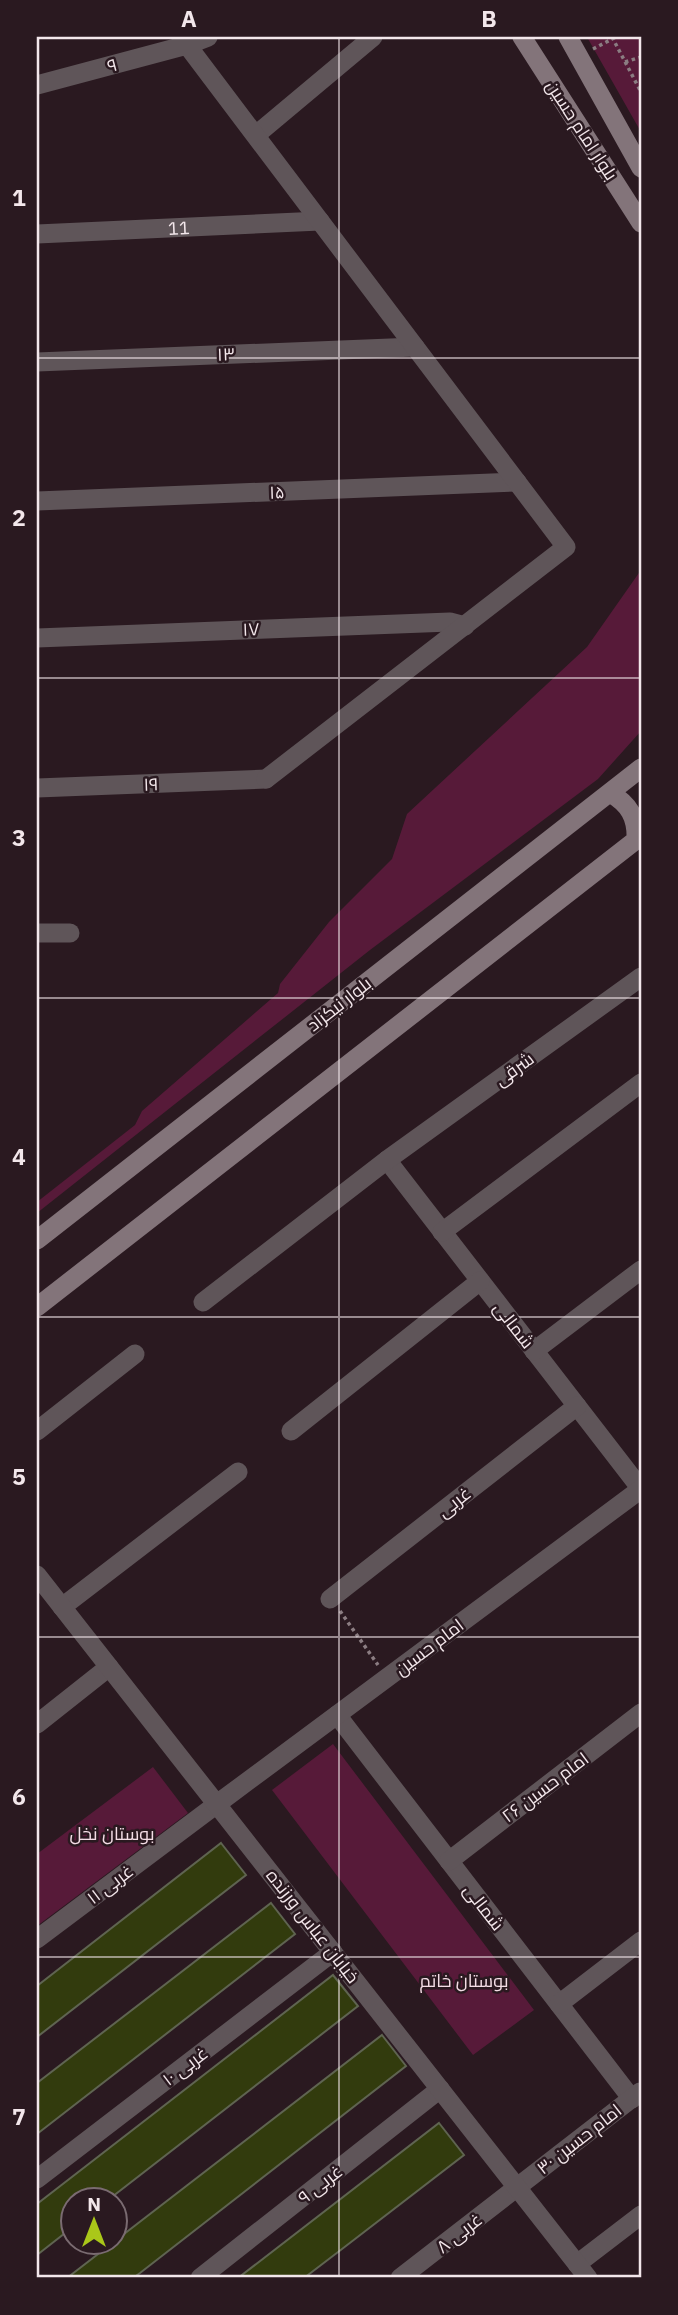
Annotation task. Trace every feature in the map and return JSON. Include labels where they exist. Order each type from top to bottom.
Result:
[{"type":"main road","name":"بلوار امام حسین","points":[[522,37],[641,223]]},
{"type":"main road","name":"بلوار امام حسین","points":[[568,37],[641,168]]},
{"type":"main road","name":"بلوار نیکزاد","points":[[37,1240],[641,768]]},
{"type":"main road","points":[[37,1307],[639,840],[632,812],[622,800],[610,793]]},
{"type":"street","name":"۹","points":[[37,85],[208,37]]},
{"type":"street","points":[[256,135],[373,37]]},
{"type":"street","points":[[187,45],[566,547],[465,626]]},
{"type":"street","name":"11","points":[[37,234],[320,221]]},
{"type":"street","name":"۱۳","points":[[37,362],[415,347]]},
{"type":"street","name":"۱۵","points":[[37,501],[517,482]]},
{"type":"street","name":"۱۷","points":[[37,638],[450,622],[465,626]]},
{"type":"street","name":"۱۹","points":[[37,788],[265,779],[465,626]]},
{"type":"street","points":[[37,933],[70,933]]},
{"type":"street","name":"شرقی","points":[[387,1160],[641,978]]},
{"type":"street","points":[[442,1232],[641,1083]]},
{"type":"street","points":[[203,1302],[387,1160]]},
{"type":"street","name":"شمالی","points":[[387,1160],[641,1489]]},
{"type":"street","points":[[534,1351],[641,1270]]},
{"type":"street","points":[[291,1431],[480,1281]]},
{"type":"street","points":[[37,1431],[135,1354]]},
{"type":"street","name":"غربی","points":[[330,1598],[577,1406]]},
{"type":"street","points":[[62,1607],[238,1472]]},
{"type":"street","name":"امام حسین","points":[[217,1804],[641,1489]]},
{"type":"street","name":"خیابان عباس ورزنده","points":[[37,1574],[583,2271]]},
{"type":"street","points":[[37,1724],[109,1667]]},
{"type":"street","name":"امام حسین ۲۶","points":[[449,1861],[641,1713]]},
{"type":"street","name":"شمالی","points":[[337,1715],[559,2004],[636,2095]]},
{"type":"street","name":"غربی ۱۱","points":[[37,1939],[217,1804]]},
{"type":"street","points":[[559,2004],[641,1941]]},
{"type":"street","name":"غربی ۱۰","points":[[37,2179],[333,1952]]},
{"type":"street","name":"غربی ۹","points":[[200,2278],[440,2090]]},
{"type":"street","name":"امام حسین ۳۰","points":[[517,2187],[636,2095]]},
{"type":"street","name":"غربی ۸","points":[[400,2278],[517,2187]]},
{"type":"street","points":[[583,2271],[641,2215]]},
{"type":"path","points":[[579,56],[614,37],[641,92]]},
{"type":"path","points":[[625,62],[641,57]]},
{"type":"path","points":[[330,1598],[388,1678]]},
{"type":"green space","points":[[587,37],[641,37],[641,132]]},
{"type":"green space","points":[[641,570],[641,731],[598,779],[370,950],[37,1213],[37,1202],[135,1125],[142,1111],[278,993],[280,984],[329,922],[392,859],[407,814],[587,647]]},
{"type":"green space","name":"بوستان خاتم","points":[[333,1744],[534,2010],[473,2055],[272,1790]]},
{"type":"green space","name":"بوستان نخل","points":[[153,1767],[188,1813],[37,1926],[37,1854]]},
{"type":"building","points":[[221,1843],[246,1875],[37,2037],[37,1986]]},
{"type":"building","points":[[271,1903],[295,1934],[37,2134],[37,2083]]},
{"type":"building","points":[[333,1975],[358,2006],[126,2186],[60,2186]]},
{"type":"building","points":[[382,2035],[406,2066],[133,2278],[67,2278],[96,2256],[130,2256],[130,2229]]},
{"type":"building","points":[[439,2123],[464,2155],[304,2278],[238,2278]]},
{"type":"building","points":[[60,2186],[60,2237],[37,2255],[37,2204]]}]
